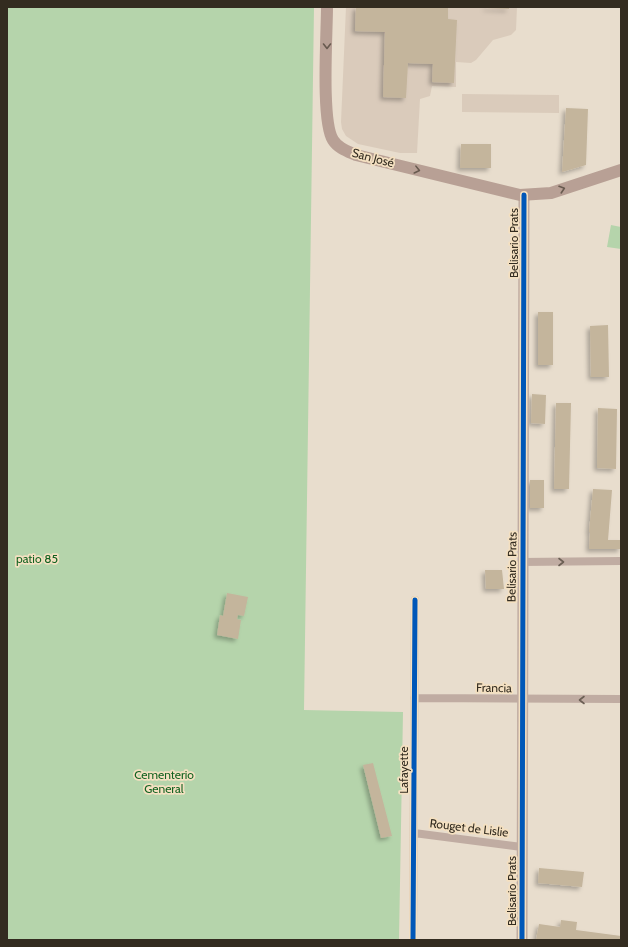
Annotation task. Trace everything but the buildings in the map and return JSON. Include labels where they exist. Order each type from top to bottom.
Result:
[{"type":"main road","name":"San José","points":[[327,7],[327,119],[330,134],[337,145],[356,155],[506,193],[524,195],[551,193],[621,170]]},
{"type":"street","name":"Belisario Prats","points":[[522,940],[524,195]]},
{"type":"street","points":[[522,562],[621,562]]},
{"type":"street","name":"Lafayette","points":[[412,940],[415,600]]},
{"type":"street","name":"Francia","points":[[414,698],[522,700],[621,699]]},
{"type":"street","name":"Rouget de Lislie","points":[[414,833],[522,847]]},
{"type":"shaded area","points":[[346,7],[517,7],[516,30],[511,35],[493,40],[476,60],[471,63],[456,62],[456,87],[432,86],[430,96],[420,99],[417,153],[400,153],[358,144],[346,136],[342,129],[341,122]]},
{"type":"shaded area","points":[[462,94],[559,95],[559,113],[462,112]]},
{"type":"green space","name":"Cementerio General","points":[[7,7],[314,7],[304,710],[403,712],[399,940],[7,940]]},
{"type":"green space","points":[[611,225],[621,227],[621,249],[607,247]]},
{"type":"cycle path","points":[[522,940],[524,195]]},
{"type":"cycle path","points":[[413,940],[415,600]]},
{"type":"park label","name":"patio 85","points":[[37,559]]}]
